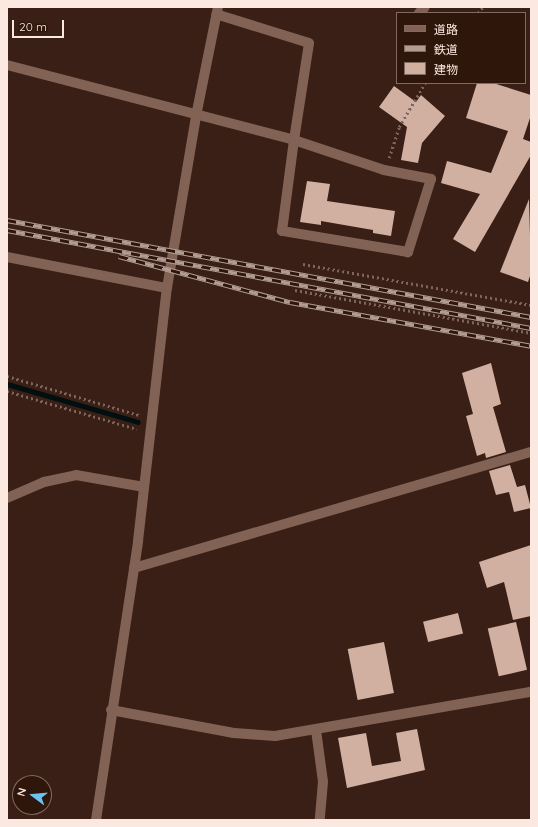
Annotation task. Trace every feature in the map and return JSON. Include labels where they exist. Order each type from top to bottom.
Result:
[{"type":"street","points":[[7,65],[196,116],[294,140],[384,170],[431,179],[408,252],[282,231],[294,140],[309,43],[217,11],[196,116],[167,288],[134,568],[111,710],[96,820]]},
{"type":"street","points":[[7,257],[167,288]]},
{"type":"street","points":[[134,568],[531,452]]},
{"type":"street","points":[[7,498],[44,482],[76,475],[144,487]]},
{"type":"street","points":[[111,710],[234,733],[275,736],[316,730],[337,724],[531,692]]},
{"type":"street","points":[[316,730],[323,782],[320,820]]},
{"type":"path","points":[[384,170],[399,127],[424,84]]},
{"type":"path","points":[[304,264],[531,305]]},
{"type":"path","points":[[296,290],[531,333]]},
{"type":"path","points":[[7,376],[139,415]]},
{"type":"path","points":[[7,391],[138,429]]},
{"type":"building","points":[[477,84],[496,84],[531,95],[531,115],[523,139],[531,142],[531,155],[475,252],[453,239],[480,194],[441,183],[447,161],[491,173],[508,131],[466,118]]},
{"type":"building","points":[[394,86],[416,102],[421,95],[445,116],[422,143],[418,163],[401,160],[407,127],[379,107]]},
{"type":"building","points":[[307,181],[330,184],[327,201],[395,211],[391,236],[373,233],[373,230],[321,221],[321,225],[300,222]]},
{"type":"building","points":[[529,199],[531,273],[528,282],[500,272]]},
{"type":"building","points":[[491,363],[501,404],[493,407],[506,452],[486,458],[485,453],[477,456],[466,416],[473,414],[462,373]]},
{"type":"building","points":[[510,465],[517,487],[525,485],[531,508],[514,512],[509,492],[496,495],[489,471]]},
{"type":"building","points":[[531,545],[531,616],[513,620],[504,582],[487,588],[479,562]]},
{"type":"building","points":[[458,613],[463,633],[428,642],[423,622]]},
{"type":"building","points":[[516,622],[527,670],[499,676],[488,629]]},
{"type":"building","points":[[384,642],[394,693],[358,700],[348,649]]},
{"type":"building","points":[[417,729],[425,770],[347,788],[338,738],[366,733],[372,766],[401,761],[396,733]]},
{"type":"waterway","points":[[7,384],[138,422]]},
{"type":"railway","points":[[7,220],[531,317]]},
{"type":"railway","points":[[7,230],[531,328]]},
{"type":"railway","points":[[119,256],[290,302],[531,346]]}]
